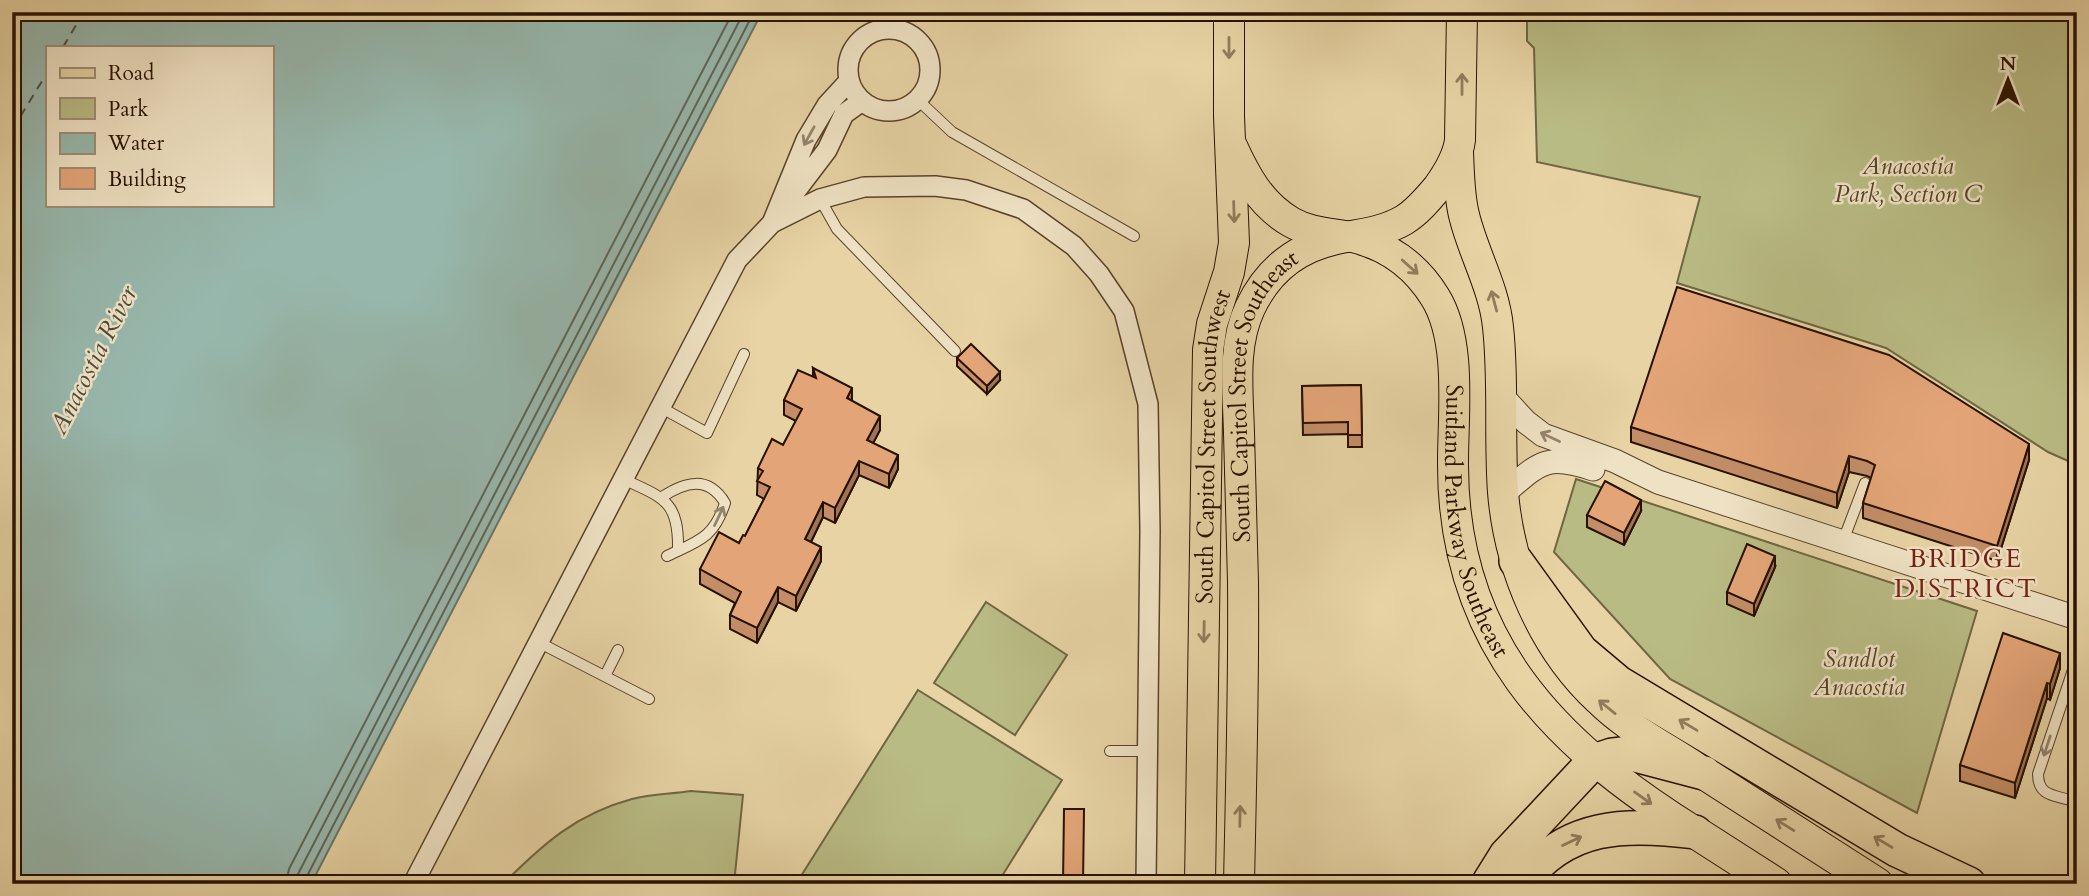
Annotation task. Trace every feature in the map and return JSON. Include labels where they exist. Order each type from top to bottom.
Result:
[{"type":"highway","points":[[1516,561],[1581,651],[1619,683],[1897,850],[1956,879]]},
{"type":"highway","points":[[1488,884],[1506,855],[1594,761],[1628,753],[1704,773]]},
{"type":"highway","name":"Suitland Parkway Southeast","points":[[1704,773],[1877,884]]},
{"type":"highway","points":[[1521,884],[1531,870],[1554,850],[1590,833],[1619,827],[1695,832]]},
{"type":"highway","name":"Suitland Parkway Southeast","points":[[1695,832],[1776,884]]},
{"type":"main road","name":"South Capitol Street Southwest","points":[[1200,884],[1208,350],[1212,324],[1229,272],[1234,243],[1229,12]]},
{"type":"main road","name":"South Capitol Street Southeast","points":[[1239,884],[1243,582],[1238,348],[1249,310],[1261,288],[1278,267],[1305,249],[1381,230],[1404,219],[1440,184],[1458,152],[1462,114],[1462,12]]},
{"type":"main road","name":"Suitland Parkway Southeast","points":[[1231,144],[1249,180],[1266,203],[1277,212],[1308,230],[1350,237],[1378,246],[1410,266],[1429,287],[1448,323],[1452,349],[1454,496],[1460,541],[1471,583],[1487,624],[1507,663],[1553,722],[1594,761],[1641,797],[1695,832]]},
{"type":"main road","name":"Suitland Parkway Southeast","points":[[1458,152],[1464,215],[1497,312],[1502,396],[1503,494],[1516,561],[1542,624],[1567,664],[1588,690],[1615,714],[1704,773]]},
{"type":"street","points":[[887,20],[920,43],[931,65],[926,90],[918,100],[908,107],[884,111],[872,108],[862,101],[849,81],[848,66],[856,46],[887,20]]},
{"type":"street","points":[[772,223],[806,140],[827,105],[849,81]]},
{"type":"street","points":[[413,884],[737,260],[772,223],[827,150],[844,114],[862,101]]},
{"type":"street","points":[[772,223],[820,199],[864,187],[936,186],[966,190],[1023,209],[1074,246],[1099,274],[1124,311],[1148,404],[1150,531],[1146,884]]},
{"type":"street","points":[[1502,396],[1526,422],[1544,435],[1615,461],[1658,482],[2077,618]]},
{"type":"street","points":[[1503,494],[1541,464],[1557,460],[1611,475],[1658,482]]},
{"type":"lane","points":[[918,100],[952,132],[1134,236]]},
{"type":"lane","points":[[820,199],[837,229],[955,351]]},
{"type":"lane","points":[[660,407],[707,433],[744,354]]},
{"type":"lane","points":[[623,478],[662,497],[668,504],[678,526],[678,550]]},
{"type":"lane","points":[[1843,542],[1865,482]]},
{"type":"lane","points":[[662,497],[681,486],[694,483],[710,486],[719,492],[725,503],[720,521],[709,534],[667,556]]},
{"type":"lane","points":[[538,642],[649,699]]},
{"type":"lane","points":[[605,677],[618,650]]},
{"type":"lane","points":[[2073,800],[2042,791],[2038,785],[2038,775],[2077,658]]},
{"type":"lane","points":[[1110,751],[1147,751]]},
{"type":"green space","name":"Anacostia Park, Section C","points":[[1527,12],[2077,12],[2077,465],[2048,452],[1886,348],[1677,283],[1700,197],[1537,162],[1534,48],[1527,41]]},
{"type":"green space","name":"Sandlot Anacostia","points":[[1576,479],[1977,611],[1917,813],[1670,679],[1554,552]]},
{"type":"green space","points":[[986,602],[1067,655],[1015,735],[934,683]]},
{"type":"green space","points":[[918,690],[1062,780],[997,884],[796,884]]},
{"type":"green space","points":[[691,791],[743,795],[734,884],[503,884],[547,843],[594,813],[639,797]]},
{"type":"green space","points":[[1023,875],[1060,875],[1060,884],[1022,884]]},
{"type":"water","name":"Anacostia River","points":[[12,12],[762,12],[311,884],[12,884]]},
{"type":"building","points":[[1677,287],[1889,355],[2029,444],[1997,546],[1863,503],[1875,465],[1867,461],[1849,456],[1837,493],[1631,427]]},
{"type":"building","points":[[971,344],[1000,372],[987,386],[957,358]]},
{"type":"building","points":[[813,368],[852,388],[847,398],[880,416],[867,440],[898,455],[889,474],[859,461],[835,508],[823,502],[805,539],[821,547],[796,596],[778,587],[757,628],[730,615],[741,592],[700,569],[719,532],[739,543],[743,535],[745,536],[770,487],[757,481],[763,471],[758,468],[772,439],[783,445],[802,409],[784,400],[798,370],[816,378]]},
{"type":"building","points":[[1361,385],[1362,435],[1348,435],[1348,422],[1303,423],[1302,386]]},
{"type":"building","points":[[1605,481],[1641,500],[1624,533],[1587,515]]},
{"type":"building","points":[[1747,544],[1775,556],[1754,604],[1727,592]]},
{"type":"building","points":[[2003,633],[2060,653],[2050,684],[2047,683],[2015,783],[1960,765]]},
{"type":"building","points":[[1064,809],[1084,809],[1083,884],[1063,884]]},
{"type":"ferry route","points":[[64,46],[84,12]]},
{"type":"ferry route","points":[[12,130],[46,75]]},
{"type":"district","name":"BRIDGE DISTRICT","points":[[1966,573]]}]
